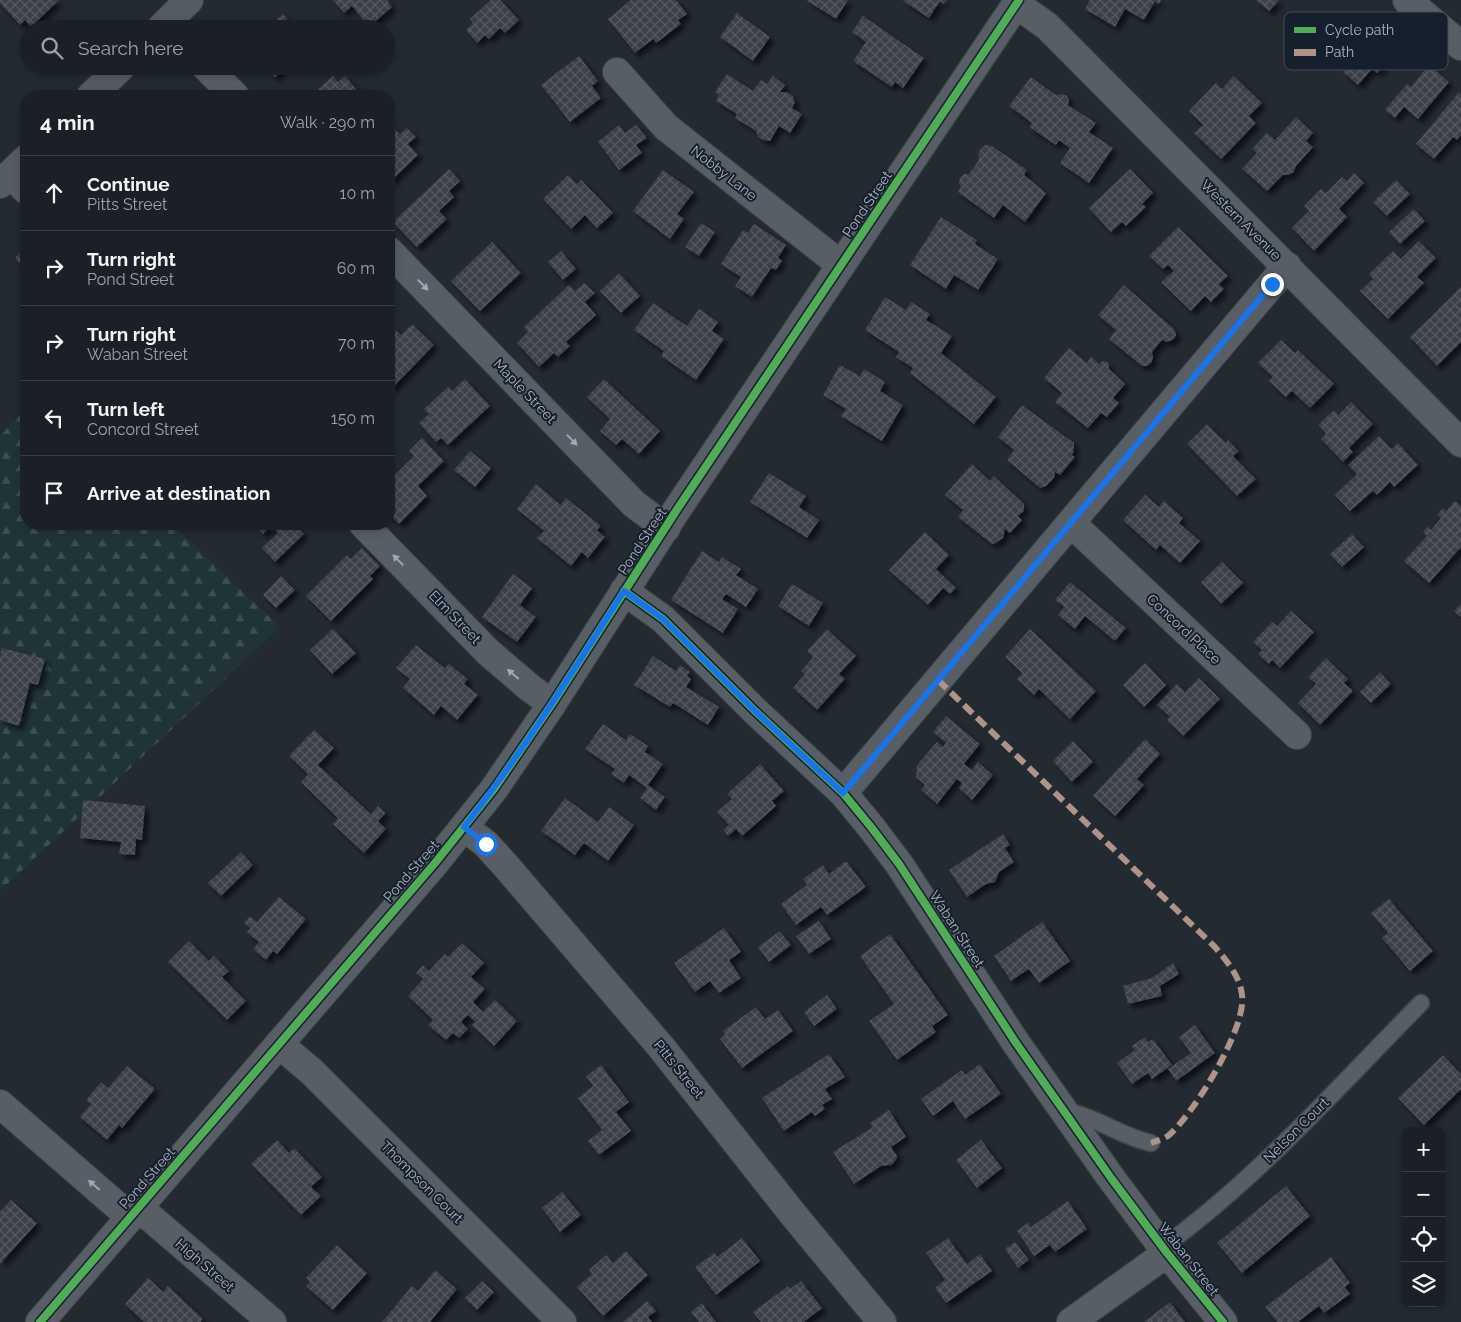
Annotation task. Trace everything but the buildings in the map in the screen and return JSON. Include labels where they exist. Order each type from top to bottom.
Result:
[{"type":"main road","points":[[171,20],[189,0]]},
{"type":"main road","points":[[97,90],[113,75]]},
{"type":"street","points":[[1407,0],[1421,12]]},
{"type":"street","name":"Pond Street","points":[[40,1322],[494,790],[552,704],[624,591],[1018,2]]},
{"type":"street","name":"Western Avenue","points":[[1018,2],[1047,26],[1461,443]]},
{"type":"street","points":[[1448,35],[1461,46]]},
{"type":"street","name":"Nobby Lane","points":[[617,72],[666,127],[841,265]]},
{"type":"street","points":[[214,75],[229,90]]},
{"type":"street","name":"Maple Street","points":[[395,256],[634,504],[666,528]]},
{"type":"street","points":[[843,793],[1287,266]]},
{"type":"street","name":"Concord Place","points":[[1071,523],[1297,735]]},
{"type":"street","name":"Elm Street","points":[[369,530],[488,652],[523,683],[552,704]]},
{"type":"street","name":"Waban Street","points":[[624,591],[663,619],[755,711],[843,793],[871,827],[899,864],[1016,1043],[1064,1111],[1165,1250],[1223,1322]]},
{"type":"street","name":"Pitts Street","points":[[464,827],[486,844],[506,866],[661,1047],[798,1220],[882,1322]]},
{"type":"street","name":"Thompson Court","points":[[279,1044],[312,1072],[562,1322]]},
{"type":"street","name":"High Street","points":[[0,1104],[272,1322]]},
{"type":"street","points":[[1071,1322],[1165,1250]]},
{"type":"lane","name":"Nelson Court","points":[[1165,1250],[1256,1171],[1421,1003]]},
{"type":"lane","points":[[1064,1111],[1086,1116],[1137,1140],[1151,1143]]},
{"type":"green space","points":[[20,415],[20,530],[178,530],[280,627],[0,891],[0,436]]},
{"type":"marked path","points":[[938,680],[1214,946],[1232,969],[1238,981],[1242,995],[1241,1010],[1236,1028],[1216,1070],[1204,1091],[1179,1125],[1168,1136],[1151,1143]]},
{"type":"cycle path","points":[[40,1322],[435,863],[494,789],[552,704],[676,511],[1019,0]]},
{"type":"cycle path","points":[[624,591],[663,619],[755,711],[843,793],[871,827],[899,864],[1016,1043],[1111,1178],[1167,1253],[1223,1322]]},
{"type":"route","points":[[486,844],[464,827],[494,790],[552,704],[624,591],[663,619],[755,711],[843,793],[1272,284]]}]
